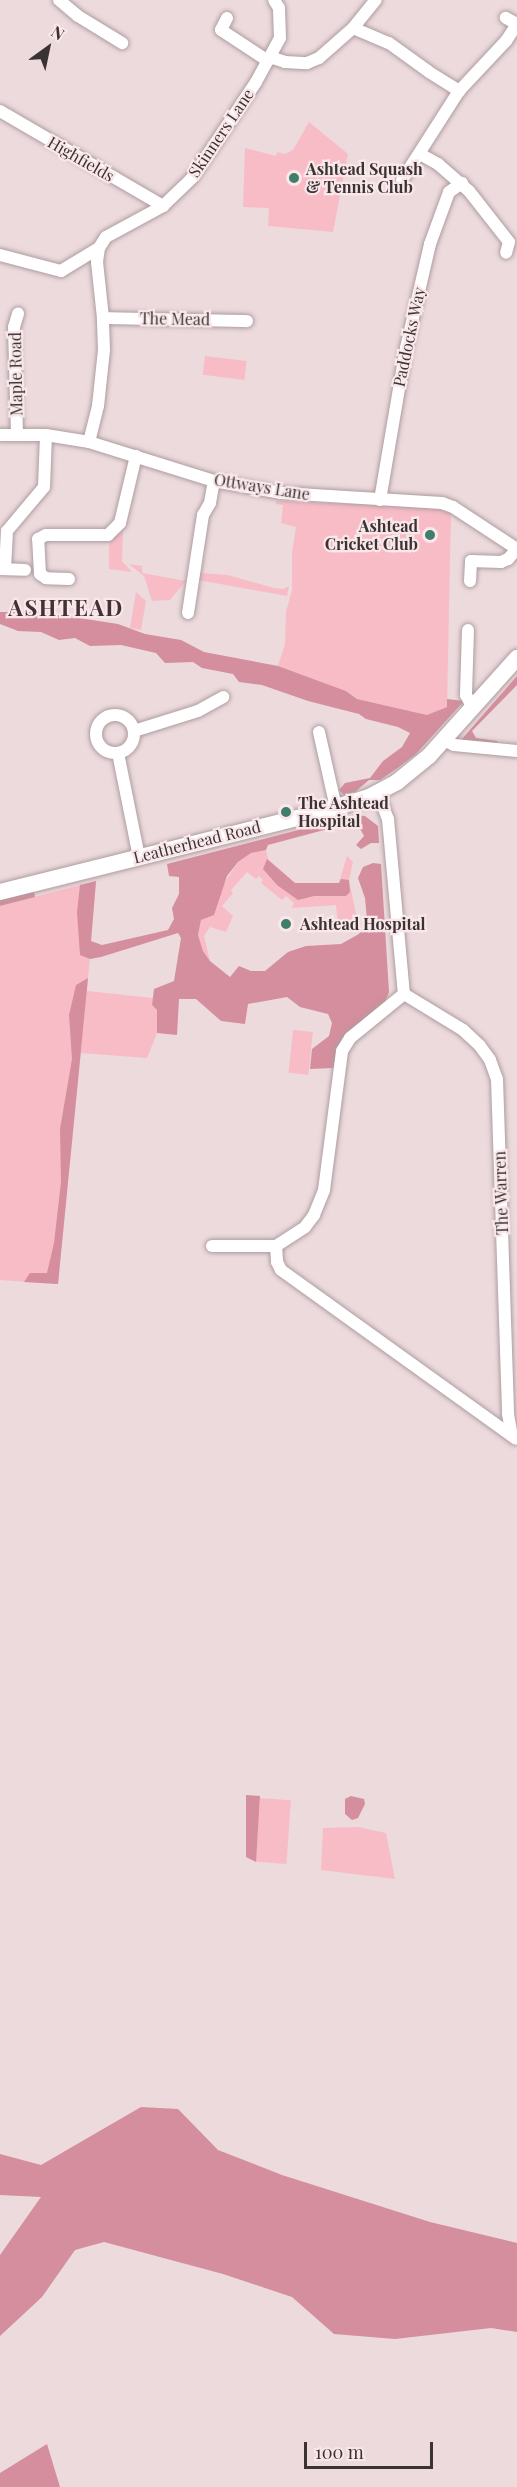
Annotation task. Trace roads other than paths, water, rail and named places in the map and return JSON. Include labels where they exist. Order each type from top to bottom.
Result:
[{"type":"highway","name":"Leatherhead Road","points":[[0,892],[336,808],[378,792],[418,766],[517,658]]},
{"type":"street","points":[[59,0],[78,16],[122,43]]},
{"type":"street","name":"Skinners Lane","points":[[0,255],[61,271],[99,248],[106,237],[163,206],[192,178],[269,59],[281,28],[279,8],[274,0]]},
{"type":"street","points":[[227,18],[221,30],[269,59],[285,63],[307,63],[319,58],[353,28],[376,0]]},
{"type":"street","points":[[402,180],[406,170],[420,154],[459,91],[506,40],[517,24],[506,18]]},
{"type":"street","points":[[353,28],[390,43],[459,91]]},
{"type":"street","name":"Highfields","points":[[0,111],[163,206]]},
{"type":"street","points":[[420,154],[438,164],[462,183],[509,242],[506,253]]},
{"type":"street","name":"Paddocks Way","points":[[380,500],[406,348],[428,252],[449,192],[462,183]]},
{"type":"street","points":[[89,442],[98,406],[104,350],[104,318],[97,262],[99,248]]},
{"type":"street","name":"Maple Road","points":[[17,434],[14,327],[18,314]]},
{"type":"street","name":"The Mead","points":[[104,318],[247,321]]},
{"type":"street","name":"Ottways Lane","points":[[0,435],[46,435],[89,442],[214,481],[282,493],[442,503],[453,507],[517,549]]},
{"type":"street","points":[[25,570],[3,569],[7,531],[44,486],[46,435]]},
{"type":"street","points":[[69,579],[46,578],[38,568],[38,539],[42,536],[53,535],[108,535],[120,523],[136,456]]},
{"type":"street","points":[[188,613],[203,515],[210,503],[214,481]]},
{"type":"street","points":[[470,580],[471,561],[501,562],[508,560],[517,549]]},
{"type":"street","points":[[468,630],[466,695],[473,708]]},
{"type":"street","points":[[134,731],[198,711],[223,697]]},
{"type":"street","points":[[112,714],[123,716],[131,722],[134,731],[133,741],[127,749],[118,753],[108,752],[100,746],[96,736],[97,726],[103,718],[112,714]]},
{"type":"street","points":[[319,732],[336,808]]},
{"type":"street","points":[[444,740],[454,745],[517,751]]},
{"type":"street","points":[[118,753],[139,857]]},
{"type":"street","points":[[212,1246],[276,1246],[305,1227],[320,1204],[342,1052],[350,1038],[404,994],[388,819],[378,792]]},
{"type":"street","name":"The Warren","points":[[404,994],[463,1030],[480,1046],[490,1060],[497,1079],[508,1414],[515,1438]]},
{"type":"street","name":"The Warren","points":[[276,1246],[277,1262],[281,1270],[470,1408],[515,1438]]},
{"type":"place","name":"Ashtead Squash & Tennis Club","points":[[294,178]]},
{"type":"place","name":"Ashtead Cricket Club","points":[[430,535]]},
{"type":"place","name":"The Ashtead Hospital","points":[[286,812]]},
{"type":"place","name":"Ashtead Hospital","points":[[286,924]]},
{"type":"district","name":"ASHTEAD","points":[[66,608]]}]
